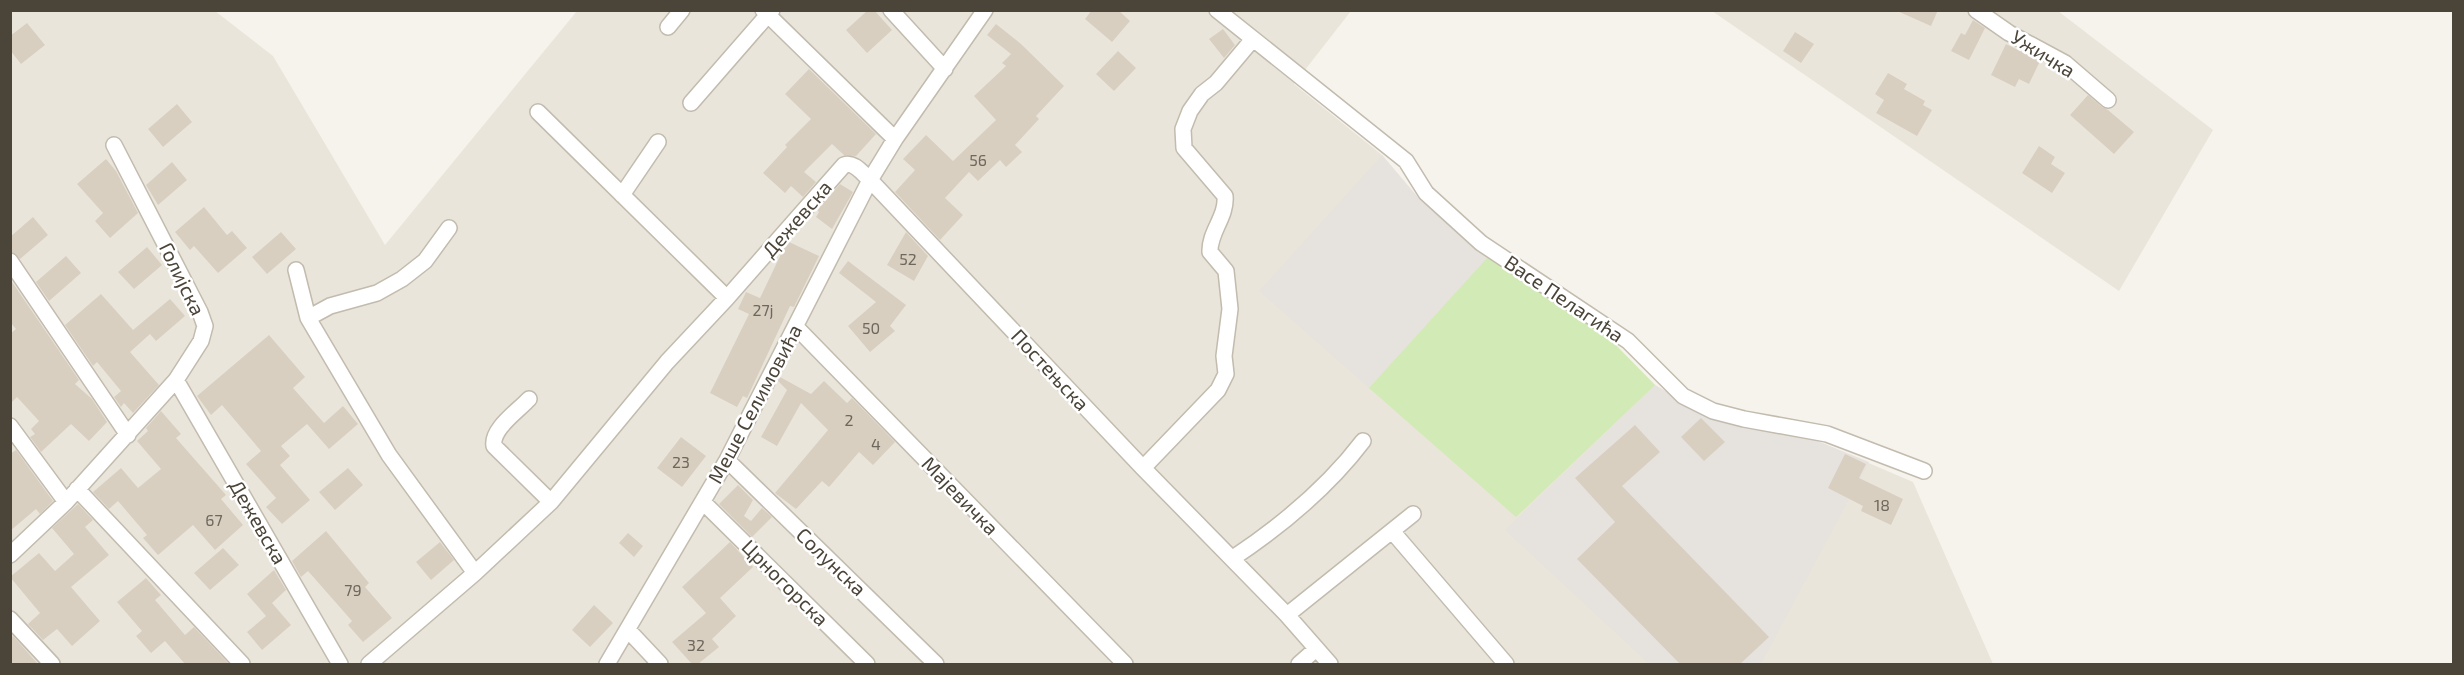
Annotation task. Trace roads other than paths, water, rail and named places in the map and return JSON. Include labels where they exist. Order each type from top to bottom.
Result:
[{"type":"street","points":[[668,27],[682,10]]},
{"type":"street","points":[[891,10],[945,69]]},
{"type":"street","name":"Меше Селимовића","points":[[607,664],[727,460],[870,180],[895,139],[985,10]]},
{"type":"street","name":"Васе Пелагића","points":[[1217,10],[1406,160],[1426,193],[1480,243],[1628,341],[1683,396],[1723,414],[1827,434],[1924,471]]},
{"type":"street","name":"Ужичка","points":[[1976,10],[2009,33],[2065,63],[2108,100]]},
{"type":"street","points":[[691,103],[767,12],[895,139]]},
{"type":"street","points":[[1143,468],[1218,390],[1226,374],[1224,356],[1230,309],[1226,271],[1209,252],[1209,242],[1226,206],[1225,196],[1184,148],[1183,129],[1190,111],[1202,94],[1216,84],[1253,39]]},
{"type":"street","points":[[537,112],[728,298]]},
{"type":"street","points":[[622,195],[658,142]]},
{"type":"street","name":"Голијска","points":[[10,555],[66,502],[176,380],[201,341],[205,326],[200,312],[114,145]]},
{"type":"street","name":"Дежевска","points":[[369,664],[475,573],[551,502],[668,362],[728,298],[844,165],[853,164],[870,180]]},
{"type":"street","name":"Постењска","points":[[870,180],[1143,468],[1233,558],[1330,664]]},
{"type":"street","points":[[308,318],[330,306],[377,292],[402,279],[425,261],[449,228]]},
{"type":"street","points":[[10,261],[128,435]]},
{"type":"street","points":[[296,270],[308,318],[389,455],[475,573]]},
{"type":"street","name":"Мајевичка","points":[[796,327],[1125,664]]},
{"type":"street","name":"Дежевска","points":[[176,380],[340,664]]},
{"type":"street","points":[[529,399],[497,432],[493,440],[494,446],[551,502]]},
{"type":"street","points":[[10,426],[66,502]]},
{"type":"street","points":[[1233,558],[1289,516],[1346,465],[1363,441]]},
{"type":"street","name":"Солунска","points":[[727,460],[936,664]]},
{"type":"street","points":[[77,489],[242,664]]},
{"type":"street","name":"Црногорска","points":[[703,502],[867,664]]},
{"type":"street","points":[[1287,615],[1413,514]]},
{"type":"street","points":[[1392,531],[1506,664]]},
{"type":"street","points":[[10,619],[52,664]]},
{"type":"street","points":[[628,630],[660,664]]},
{"type":"street","points":[[1299,664],[1316,649]]}]
